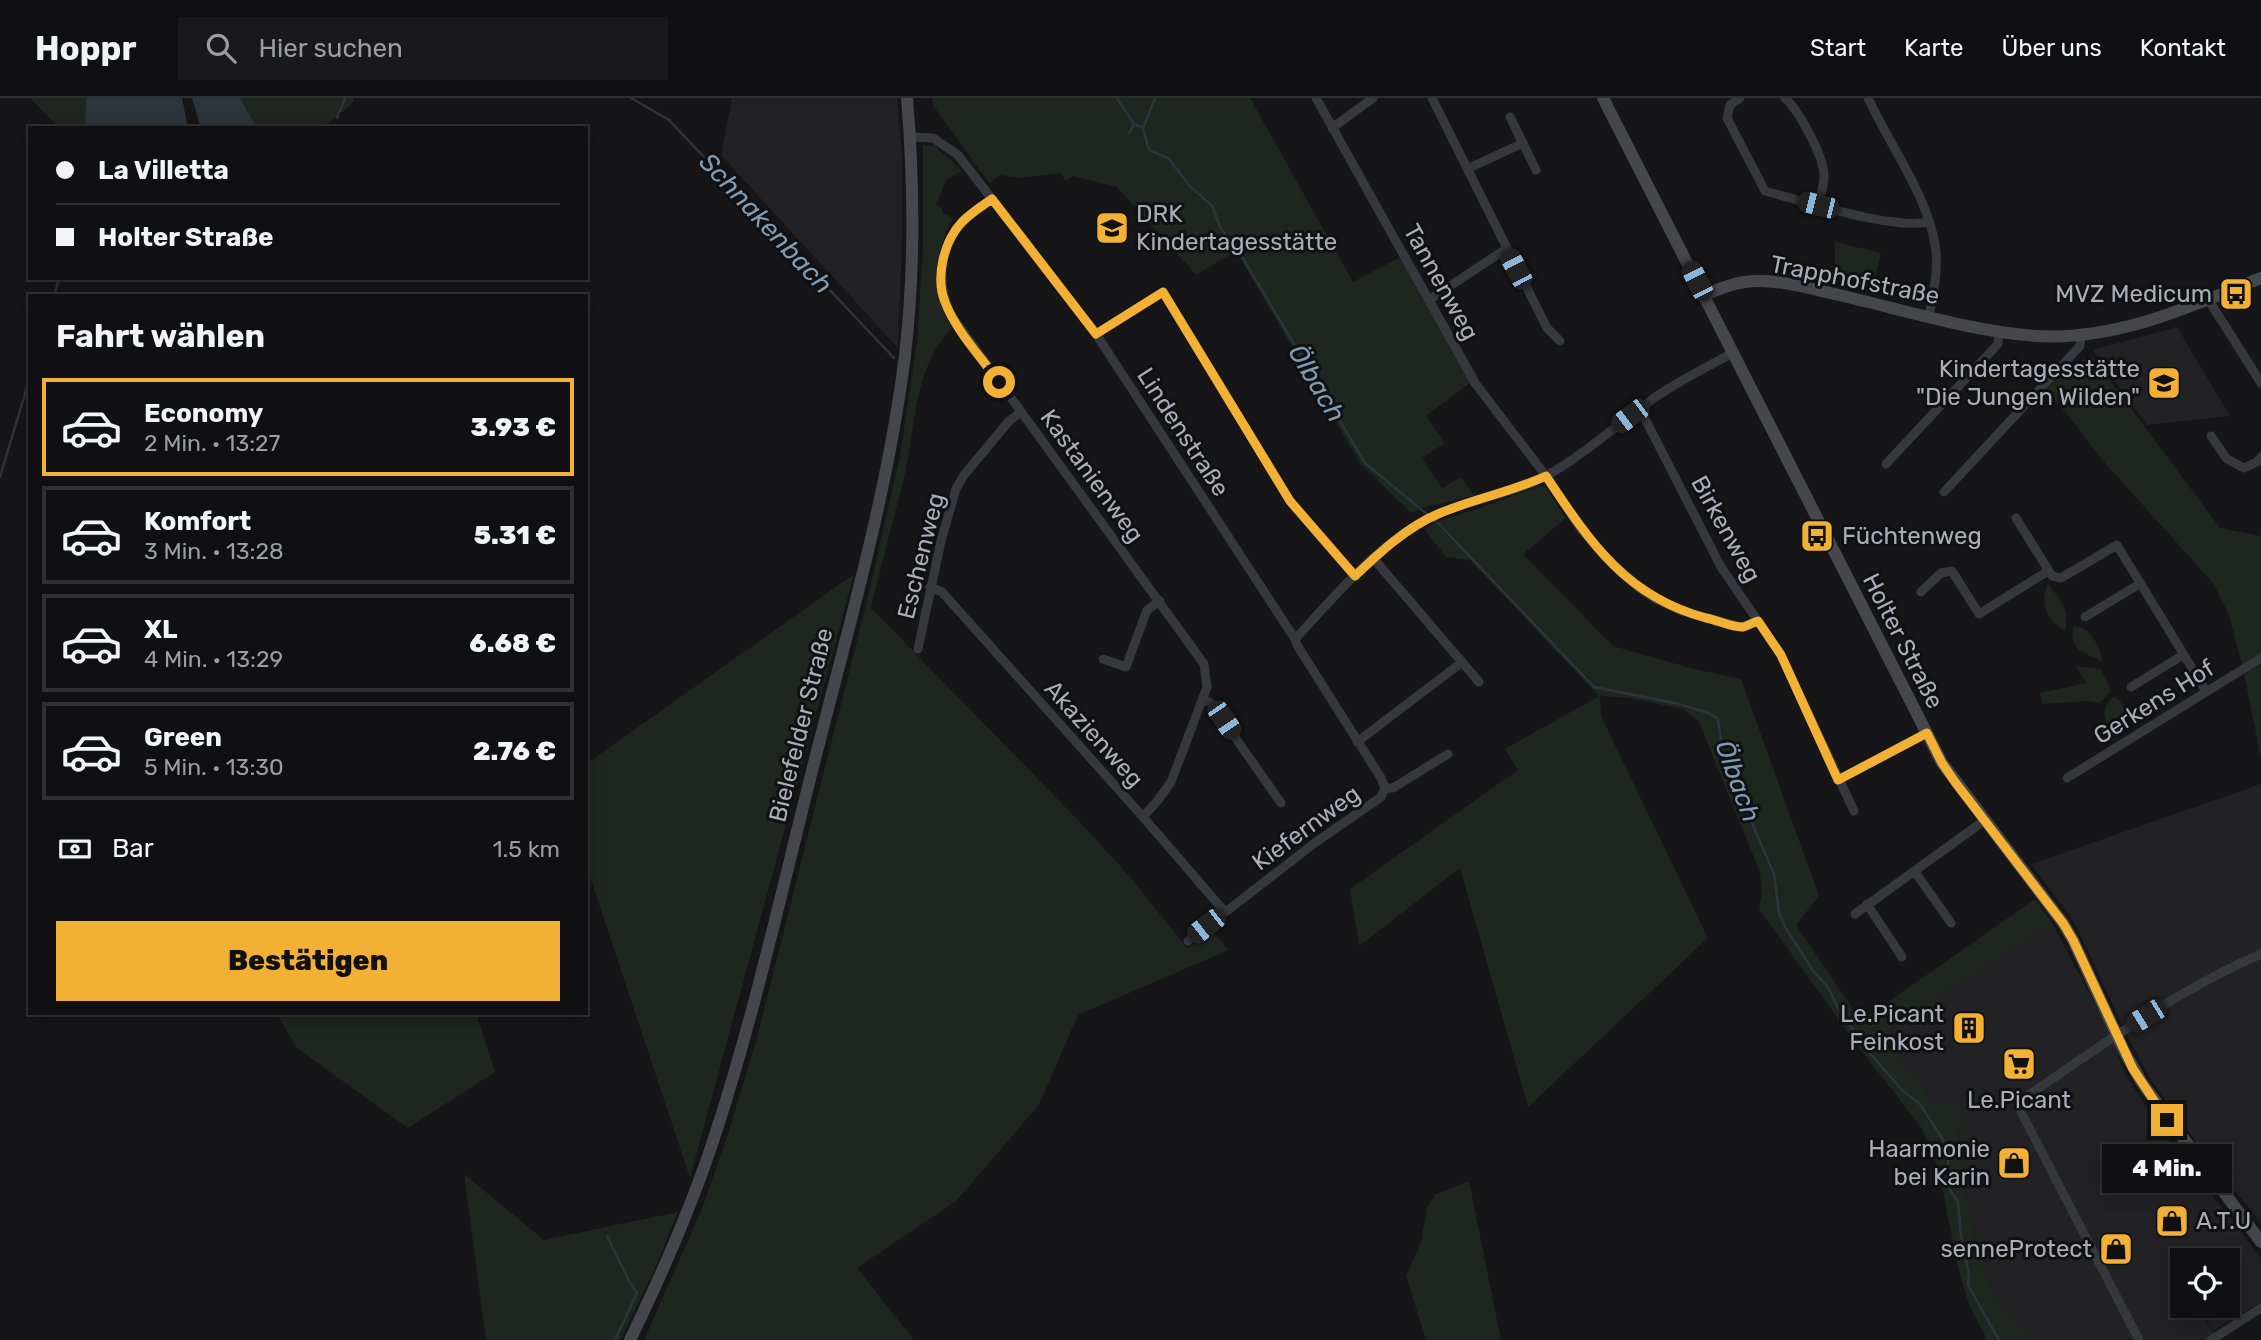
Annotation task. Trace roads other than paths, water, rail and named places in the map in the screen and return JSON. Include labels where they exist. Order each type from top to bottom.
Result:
[{"type":"street","name":"Bielefelder Straße","points":[[630,1340],[681,1227],[717,1130],[775,915],[889,454],[905,356],[912,268],[912,192],[907,98]]},
{"type":"street","name":"Tannenweg","points":[[1315,98],[1475,383],[1546,476],[1581,529],[1639,588],[1657,600],[1682,611],[1742,627],[1758,621]]},
{"type":"street","points":[[1332,128],[1373,98]]},
{"type":"street","points":[[1432,98],[1547,328],[1560,341]]},
{"type":"street","name":"Holter Straße","points":[[1603,98],[1942,763],[2045,897],[2073,940],[2133,1069],[2157,1106],[2261,1241]]},
{"type":"street","points":[[1741,98],[1730,105],[1727,118],[1765,191],[1892,222],[1928,222]]},
{"type":"street","points":[[1785,98],[1794,107],[1823,164],[1824,177],[1818,205]]},
{"type":"street","points":[[1868,98],[1921,201],[1936,249],[1929,316]]},
{"type":"street","points":[[1510,117],[1536,170]]},
{"type":"street","name":"Lindenstraße","points":[[910,137],[933,138],[958,155],[1096,334],[1295,639],[1385,788]]},
{"type":"street","points":[[1467,169],[1523,143]]},
{"type":"street","name":"Kastanienweg","points":[[992,199],[963,221],[953,234],[945,252],[944,299],[951,316],[1205,664],[1207,687],[1171,782],[1143,817]]},
{"type":"street","points":[[1429,300],[1506,249]]},
{"type":"street","name":"Trapphofstraße","points":[[1704,295],[1743,282],[1764,281],[1799,286],[1998,332],[2039,336],[2081,335],[2145,323],[2261,278]]},
{"type":"street","points":[[1096,334],[1163,292],[1290,501],[1355,576]]},
{"type":"street","points":[[2208,299],[2261,383]]},
{"type":"street","points":[[1886,464],[1997,344],[1998,332]]},
{"type":"street","points":[[1944,492],[2080,346],[2081,335]]},
{"type":"street","points":[[1295,639],[1373,558],[1422,522],[1546,476],[1569,462],[1640,408],[1734,352]]},
{"type":"street","name":"Birkenweg","points":[[1640,408],[1721,568],[1781,655],[1854,811]]},
{"type":"street","name":"Eschenweg","points":[[918,649],[949,506],[956,489],[964,475],[1009,421],[1021,412]]},
{"type":"street","points":[[2211,436],[2227,459],[2244,468],[2261,457]]},
{"type":"street","points":[[2016,518],[2052,576],[2062,578],[2117,545],[2206,691]]},
{"type":"street","points":[[1373,558],[1479,682]]},
{"type":"street","points":[[1921,592],[1941,573],[1952,571],[1979,614],[2048,571]]},
{"type":"street","points":[[2085,617],[2141,583]]},
{"type":"street","name":"Akazienweg","points":[[930,587],[942,592],[1225,912]]},
{"type":"street","points":[[1103,659],[1126,667],[1147,610],[1160,601]]},
{"type":"street","points":[[2131,687],[2183,654]]},
{"type":"street","name":"Gerkens Hof","points":[[2067,778],[2261,658]]},
{"type":"street","points":[[1357,742],[1461,663]]},
{"type":"street","points":[[1203,700],[1211,703],[1224,720],[1281,803]]},
{"type":"street","points":[[1838,780],[1927,733]]},
{"type":"street","name":"Kiefernweg","points":[[1188,941],[1381,797],[1385,788],[1393,788],[1447,754]]},
{"type":"street","points":[[1855,914],[1985,820]]},
{"type":"street","points":[[1915,872],[1951,923]]},
{"type":"street","points":[[1867,904],[1902,957]]},
{"type":"street","points":[[2140,1340],[2020,1110],[2023,1099],[2117,1034],[2217,973],[2261,954]]},
{"type":"street","points":[[2211,1340],[2261,1308]]},
{"type":"waterway","points":[[337,118],[345,98]]},
{"type":"waterway","name":"Schnakenbach","points":[[631,98],[669,120],[894,358]]},
{"type":"waterway","points":[[1117,98],[1134,124],[1143,128]]},
{"type":"waterway","name":"Ölbach","points":[[1155,98],[1143,128],[1148,147],[1168,158],[1190,186],[1212,206],[1221,229],[1231,240]]},
{"type":"waterway","name":"Schnakenbach","points":[[1129,134],[1134,124]]},
{"type":"waterway","name":"Ölbach","points":[[1241,255],[1365,463],[1440,525],[1594,687],[1679,704],[1718,719],[1723,756],[1774,874],[1779,913],[1785,927],[1814,972],[1828,987],[1862,1044],[1902,1090],[1920,1104],[1945,1143],[1950,1190],[1958,1202],[1961,1236],[1969,1274],[1968,1285],[1999,1340]]},
{"type":"waterway","points":[[55,294],[58,280]]},
{"type":"waterway","points":[[0,477],[28,384]]},
{"type":"waterway","points":[[607,1236],[637,1293],[615,1340]]},
{"type":"place","name":"DRK Kindertagesstätte","points":[[1112,228]]},
{"type":"place","name":"MVZ Medicum","points":[[2236,294]]},
{"type":"place","name":"Kindertagesstätte \"Die Jungen Wilden\"","points":[[2164,383]]},
{"type":"place","name":"Füchtenweg","points":[[1817,536]]},
{"type":"place","name":"Le.Picant Feinkost","points":[[1969,1028]]},
{"type":"place","name":"Le.Picant","points":[[2019,1064]]},
{"type":"place","name":"Haarmonie bei Karin","points":[[2014,1163]]},
{"type":"place","name":"A.T.U","points":[[2172,1221]]},
{"type":"place","name":"senneProtect","points":[[2116,1249]]}]
